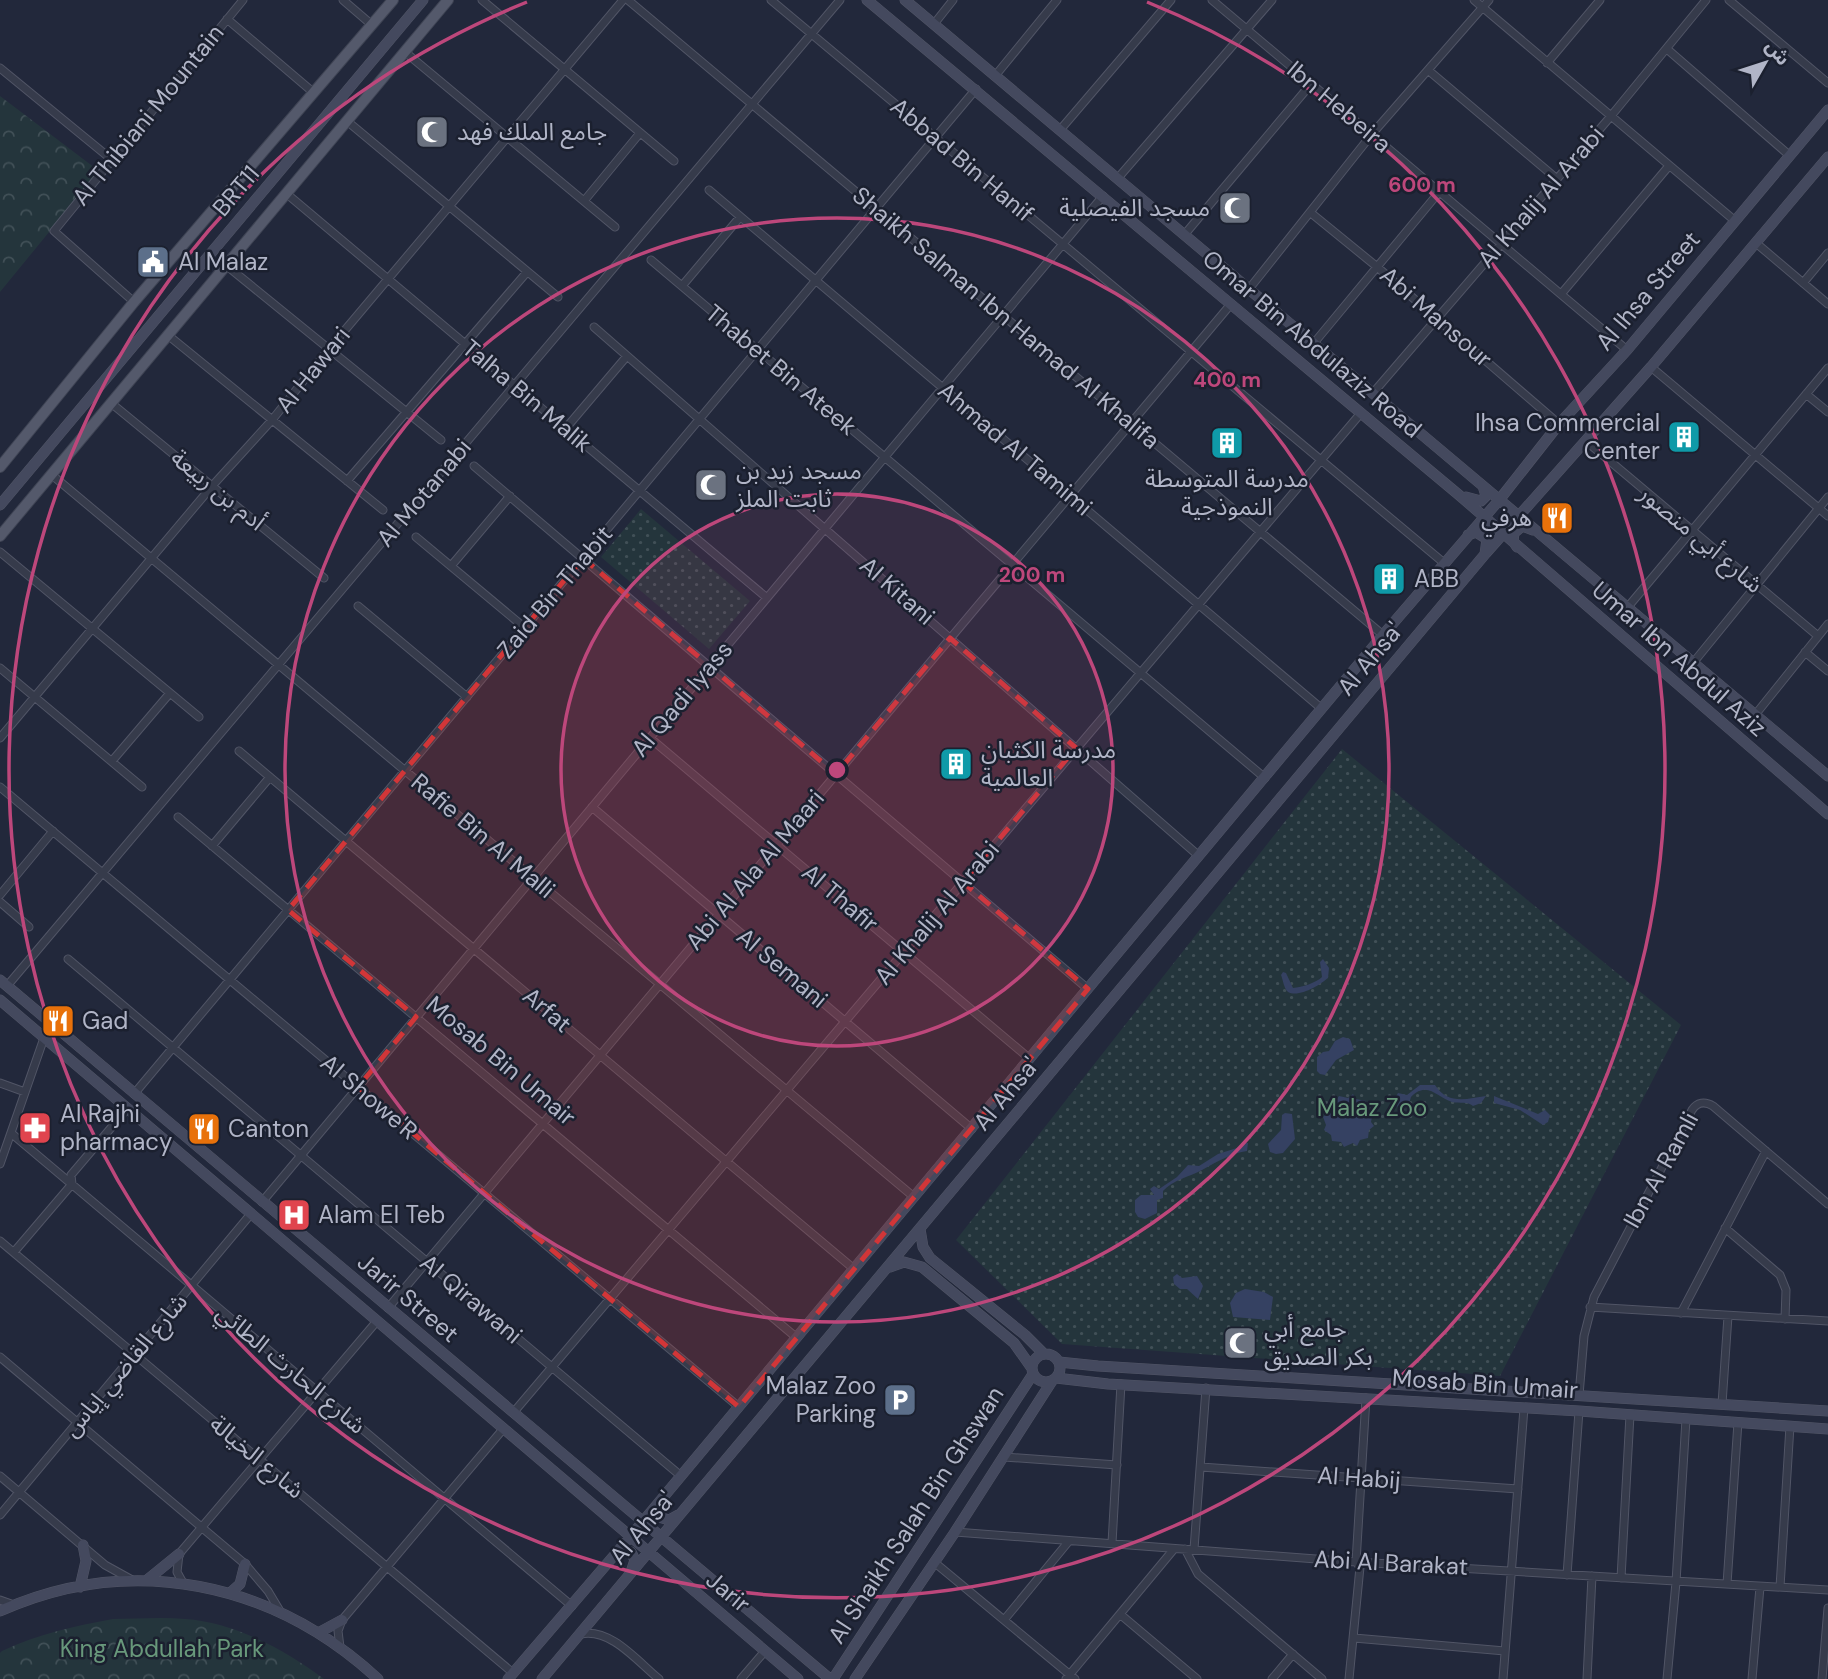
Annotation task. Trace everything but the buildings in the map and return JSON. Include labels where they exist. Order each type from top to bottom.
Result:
[{"type":"main road","points":[[0,467],[134,302],[393,0]]},
{"type":"main road","name":"BRT11","points":[[0,505],[423,0]]},
{"type":"main road","points":[[0,536],[448,0]]},
{"type":"main road","name":"Omar Bin Abdulaziz Road","points":[[867,0],[1459,495],[1502,535]]},
{"type":"main road","name":"Omar Bin Abdulaziz Road","points":[[905,0],[1519,515]]},
{"type":"main road","name":"Al Ihsa Street","points":[[1500,499],[1559,424],[1627,349],[1828,110]]},
{"type":"main road","name":"Al Ihsa Street","points":[[1502,535],[1651,367],[1828,157]]},
{"type":"main road","points":[[1459,495],[1481,501],[1486,494],[1479,482]]},
{"type":"main road","points":[[1512,482],[1510,496],[1514,503],[1523,505],[1531,501]]},
{"type":"main road","name":"Al Ahsa'","points":[[630,1537],[1383,635],[1500,499]]},
{"type":"main road","name":"Umar Ibn Abdul Aziz","points":[[1519,515],[1828,776]]},
{"type":"main road","points":[[1518,548],[1512,536],[1519,528],[1528,527],[1539,533]]},
{"type":"main road","points":[[1468,535],[1476,532],[1487,539],[1485,554]]},
{"type":"main road","name":"Al Ahsa'","points":[[542,1679],[1502,535]]},
{"type":"main road","name":"Umar Ibn Abdul Aziz","points":[[1502,535],[1828,814]]},
{"type":"main road","name":"Jarir Street","points":[[4,983],[662,1537]]},
{"type":"main road","name":"Jarir","points":[[0,1000],[798,1679]]},
{"type":"main road","points":[[920,1229],[923,1247],[930,1258],[922,1266]]},
{"type":"main road","name":"Mosab Bin Umair","points":[[930,1258],[1029,1338],[1044,1354],[1052,1355],[1059,1362],[1828,1411]]},
{"type":"main road","points":[[886,1269],[904,1262],[922,1266],[1014,1343],[1032,1371]]},
{"type":"main road","points":[[1032,1371],[1037,1357],[1044,1354]]},
{"type":"main road","points":[[1054,1379],[1060,1370],[1059,1362]]},
{"type":"main road","name":"Mosab Bin Umair","points":[[1032,1371],[1039,1381],[1054,1379],[1206,1388],[1828,1429]]},
{"type":"main road","name":"Al Shaikh Salah Bin Ghswan","points":[[832,1679],[1032,1371]]},
{"type":"main road","name":"Al Shaikh Salah Bin Ghswan","points":[[855,1679],[1054,1379]]},
{"type":"main road","points":[[1686,1402],[1686,1419]]},
{"type":"main road","points":[[662,1499],[659,1510],[662,1518],[669,1520],[680,1514]]},
{"type":"main road","points":[[612,1521],[621,1526],[629,1523],[632,1517],[625,1507]]},
{"type":"main road","points":[[511,1676],[630,1537]]},
{"type":"main road","name":"Jarir","points":[[662,1537],[832,1679]]},
{"type":"main road","points":[[80,1587],[86,1561],[83,1545]]},
{"type":"main road","points":[[666,1567],[658,1558],[659,1551],[667,1547],[679,1552]]},
{"type":"main road","points":[[612,1559],[624,1550],[631,1552],[635,1560],[630,1576]]},
{"type":"main road","points":[[917,1551],[918,1557],[925,1563],[935,1560]]},
{"type":"main road","points":[[147,1580],[178,1554]]},
{"type":"main road","points":[[230,1593],[240,1584],[245,1564]]},
{"type":"main road","points":[[907,1566],[920,1564],[924,1569],[924,1578]]},
{"type":"main road","points":[[0,1611],[80,1587],[147,1580],[183,1583],[230,1593],[280,1612],[340,1648],[378,1679]]},
{"type":"main road","points":[[318,1633],[342,1620]]},
{"type":"street","name":"Al Thibiani Mountain","points":[[134,302],[54,231],[243,0]]},
{"type":"street","points":[[343,0],[372,24]]},
{"type":"street","points":[[482,0],[674,161]]},
{"type":"street","name":"Al Hawari","points":[[0,737],[626,0]]},
{"type":"street","name":"Shaikh Salman Ibn Hamad Al Khalifa","points":[[626,0],[1383,635]]},
{"type":"street","name":"Abbad Bin Hanif","points":[[771,0],[1444,563]]},
{"type":"street","name":"Al Motanabi","points":[[4,983],[103,873],[840,0]]},
{"type":"street","points":[[934,24],[953,0]]},
{"type":"street","points":[[995,76],[1057,0]]},
{"type":"street","points":[[1060,130],[1171,0]]},
{"type":"street","name":"Ibn Hebeira","points":[[1212,0],[1627,349]]},
{"type":"street","points":[[1118,178],[1272,0]]},
{"type":"street","points":[[1474,0],[1734,220]]},
{"type":"street","points":[[1249,289],[1372,134],[1489,0]]},
{"type":"street","points":[[1547,63],[1601,0]]},
{"type":"street","name":"Al Khalij Al Arabi","points":[[1373,393],[1611,116],[1706,0]]},
{"type":"street","points":[[1728,0],[1828,83]]},
{"type":"street","points":[[227,19],[314,93]]},
{"type":"street","points":[[1667,49],[1789,155]]},
{"type":"street","points":[[405,52],[615,227]]},
{"type":"street","points":[[0,68],[111,159]]},
{"type":"street","points":[[1428,69],[1557,179]]},
{"type":"street","points":[[1185,234],[1311,84]]},
{"type":"street","name":"Zaid Bin Thabit","points":[[134,1094],[976,89]]},
{"type":"street","points":[[347,121],[558,297]]},
{"type":"street","points":[[584,201],[640,133]]},
{"type":"street","points":[[1562,293],[1668,166]]},
{"type":"street","name":"Ahmad Al Tamimi","points":[[709,190],[1322,709]]},
{"type":"street","points":[[1314,343],[1440,191]]},
{"type":"street","name":"Talha Bin Malik","points":[[287,194],[767,598]]},
{"type":"street","name":"Al Qadi Iyass","points":[[262,1202],[1103,196]]},
{"type":"street","name":"Abi Mansour","points":[[1311,213],[1559,424]]},
{"type":"street","points":[[682,286],[740,217]]},
{"type":"street","points":[[1756,243],[1828,304]]},
{"type":"street","points":[[1803,283],[1828,253]]},
{"type":"street","name":"Thabet Bin Ateek","points":[[651,260],[1265,778]]},
{"type":"street","points":[[227,266],[442,440]]},
{"type":"street","points":[[347,481],[527,271]]},
{"type":"street","name":"Abi Al Ala Al Maari","points":[[388,1308],[1231,304]]},
{"type":"street","name":"Al Kitani","points":[[594,327],[1199,856]]},
{"type":"street","points":[[169,336],[383,510]]},
{"type":"street","points":[[566,428],[627,356]]},
{"type":"street","points":[[1651,367],[1828,516]]},
{"type":"street","points":[[1627,608],[1828,368]]},
{"type":"street","points":[[1806,394],[1828,412]]},
{"type":"street","name":"أدم بن ربيعة","points":[[111,403],[324,578]]},
{"type":"street","name":"Al Khalij Al Arabi","points":[[513,1413],[1361,413]]},
{"type":"street","name":"شارع أبي منصور","points":[[1586,441],[1818,636]]},
{"type":"street","points":[[474,466],[1088,989]]},
{"type":"street","name":"Rafie Bin Al Malli","points":[[52,475],[914,1197]]},
{"type":"street","points":[[451,566],[510,496]]},
{"type":"street","points":[[1693,663],[1828,497]]},
{"type":"street","points":[[415,537],[525,628]]},
{"type":"street","points":[[0,552],[199,717]]},
{"type":"street","points":[[358,606],[467,697]]},
{"type":"street","points":[[1755,715],[1828,624]]},
{"type":"street","points":[[1805,652],[1828,671]]},
{"type":"street","points":[[0,668],[142,787]]},
{"type":"street","points":[[112,761],[170,693]]},
{"type":"street","name":"Al Thafir","points":[[650,738],[1030,1059]]},
{"type":"street","name":"Arfat","points":[[239,751],[855,1269]]},
{"type":"street","points":[[212,846],[270,777]]},
{"type":"street","name":"Al Showe'R","points":[[0,787],[739,1407]]},
{"type":"street","name":"Al Semani","points":[[593,807],[972,1129]]},
{"type":"street","name":"Mosab Bin Umair","points":[[178,817],[797,1338]]},
{"type":"street","points":[[0,895],[53,831]]},
{"type":"street","points":[[0,902],[29,927]]},
{"type":"street","name":"Al Qirawani","points":[[68,959],[681,1476]]},
{"type":"street","points":[[0,1164],[44,1038]]},
{"type":"street","points":[[0,1083],[25,1092]]},
{"type":"street","name":"Ibn Al Ramli","points":[[1579,1395],[1584,1336],[1590,1307],[1602,1279],[1695,1107],[1702,1103],[1710,1104],[1828,1204]]},
{"type":"street","points":[[14,1252],[72,1184],[71,1175],[127,1109]]},
{"type":"street","name":"شارع الحارث الطائي","points":[[11,1133],[572,1606]]},
{"type":"street","points":[[1681,1312],[1766,1151]]},
{"type":"street","name":"شارع القاضي إياس","points":[[0,1515],[250,1215]]},
{"type":"street","points":[[1725,1228],[1780,1275],[1786,1290],[1785,1319]]},
{"type":"street","name":"شارع الخيالة","points":[[0,1241],[386,1566],[511,1676]]},
{"type":"street","points":[[1590,1307],[1828,1321]]},
{"type":"street","points":[[1722,1404],[1728,1316]]},
{"type":"street","points":[[183,1583],[177,1572],[178,1554],[377,1321]]},
{"type":"street","points":[[0,1357],[245,1564],[268,1591],[280,1612]]},
{"type":"street","points":[[1112,1543],[1121,1384]]},
{"type":"street","points":[[1194,1549],[1206,1388]]},
{"type":"street","points":[[1349,1679],[1360,1567],[1356,1562],[1366,1398]]},
{"type":"street","points":[[1503,1679],[1524,1408]]},
{"type":"street","points":[[1567,1575],[1579,1411]]},
{"type":"street","points":[[1621,1578],[1629,1415]]},
{"type":"street","points":[[1667,1679],[1686,1419]]},
{"type":"street","points":[[1727,1584],[1738,1422]]},
{"type":"street","points":[[1780,1587],[1790,1426]]},
{"type":"street","points":[[340,1648],[338,1631],[342,1620],[504,1428]]},
{"type":"street","points":[[1004,1457],[1117,1465]]},
{"type":"street","name":"Al Habij","points":[[1201,1467],[1518,1489]]},
{"type":"street","points":[[0,1476],[115,1572],[135,1581]]},
{"type":"street","name":"Abi Al Barakat","points":[[955,1532],[1356,1562],[1828,1590]]},
{"type":"street","points":[[1004,1620],[1069,1541]]},
{"type":"street","points":[[935,1560],[1070,1678],[1174,1549]]},
{"type":"street","points":[[1185,1549],[1198,1574],[1322,1679]]},
{"type":"street","points":[[1587,1679],[1592,1576]]},
{"type":"street","points":[[1752,1679],[1760,1587]]},
{"type":"street","points":[[0,1600],[14,1605]]},
{"type":"street","points":[[1822,1679],[1828,1608]]},
{"type":"street","points":[[1121,1615],[1197,1679]]},
{"type":"street","points":[[580,1634],[598,1633],[614,1642],[659,1679]]},
{"type":"street","points":[[1354,1638],[1505,1651]]},
{"type":"street","points":[[741,1679],[765,1651]]},
{"type":"street","points":[[1272,1679],[1293,1654]]},
{"type":"highlighted area","points":[[583,558],[836,774],[950,638],[1076,748],[963,882],[1088,989],[739,1407],[358,1087],[416,1017],[288,910]]},
{"type":"green space","points":[[0,96],[99,171],[0,292]]},
{"type":"green space","points":[[641,509],[750,601],[709,649],[601,557]]},
{"type":"green space","name":"Malaz Zoo","points":[[1342,749],[1681,1025],[1500,1376],[1062,1344],[956,1240]]},
{"type":"green space","name":"King Abdullah Park","points":[[176,1618],[222,1626],[276,1648],[324,1679],[0,1679],[2,1651],[57,1631],[113,1619]]},
{"type":"water","points":[[1323,959],[1329,968],[1328,978],[1303,992],[1287,991],[1281,975],[1283,972],[1293,988],[1309,984],[1322,977],[1320,962]]},
{"type":"water","points":[[1343,1037],[1350,1039],[1354,1050],[1336,1060],[1325,1075],[1320,1074],[1317,1071],[1317,1057],[1329,1051],[1335,1041]]},
{"type":"water","points":[[1420,1085],[1435,1085],[1446,1096],[1458,1099],[1486,1096],[1481,1103],[1473,1106],[1452,1102],[1422,1090],[1411,1097],[1409,1104],[1398,1108],[1397,1105],[1388,1111],[1398,1093],[1407,1095]]},
{"type":"water","points":[[1353,1094],[1356,1099],[1366,1101],[1366,1107],[1373,1112],[1371,1122],[1374,1126],[1369,1130],[1368,1138],[1360,1140],[1357,1146],[1353,1143],[1344,1147],[1341,1142],[1332,1141],[1331,1135],[1324,1130],[1326,1125],[1323,1117],[1327,1113],[1328,1104],[1334,1103],[1339,1096],[1348,1098]]},
{"type":"water","points":[[1494,1096],[1538,1114],[1545,1110],[1550,1115],[1548,1122],[1543,1125],[1520,1110],[1494,1103]]},
{"type":"water","points":[[1292,1114],[1295,1139],[1283,1153],[1276,1154],[1270,1152],[1268,1144],[1281,1130],[1282,1115]]},
{"type":"water","points":[[1243,1142],[1248,1143],[1247,1151],[1229,1156],[1171,1184],[1163,1191],[1163,1198],[1157,1200],[1157,1213],[1145,1219],[1138,1217],[1135,1200],[1141,1195],[1154,1195],[1150,1189],[1154,1186],[1159,1189],[1177,1177],[1188,1165],[1199,1166],[1218,1154],[1240,1147]]},
{"type":"water","points":[[1177,1274],[1182,1278],[1197,1276],[1203,1286],[1198,1299],[1187,1289],[1180,1289],[1174,1284],[1173,1277]]},
{"type":"water","points":[[1245,1289],[1264,1292],[1273,1297],[1270,1320],[1233,1317],[1230,1303],[1236,1293]]},
{"type":"place","name":"جامع الملك فهد","points":[[432,132]]},
{"type":"place","name":"مسجد الفيصلية","points":[[1235,208]]},
{"type":"place","name":"Al Malaz","points":[[153,262]]},
{"type":"place","name":"Ihsa Commercial Center","points":[[1684,437]]},
{"type":"place","name":"مدرسة المتوسطة النموذجية","points":[[1227,443]]},
{"type":"place","name":"مسجد زيد بن ثابت الملز","points":[[711,485]]},
{"type":"place","name":"هرفي","points":[[1557,518]]},
{"type":"place","name":"ABB","points":[[1389,579]]},
{"type":"place","name":"مدرسة الكثبان العالمية","points":[[956,764]]},
{"type":"place","name":"Gad","points":[[58,1021]]},
{"type":"place","name":"Al Rajhi pharmacy","points":[[35,1128]]},
{"type":"place","name":"Canton","points":[[204,1129]]},
{"type":"place","name":"Alam El Teb","points":[[294,1215]]},
{"type":"place","name":"جامع أبي بكر الصديق","points":[[1240,1343]]},
{"type":"place","name":"Malaz Zoo Parking","points":[[900,1400]]}]
